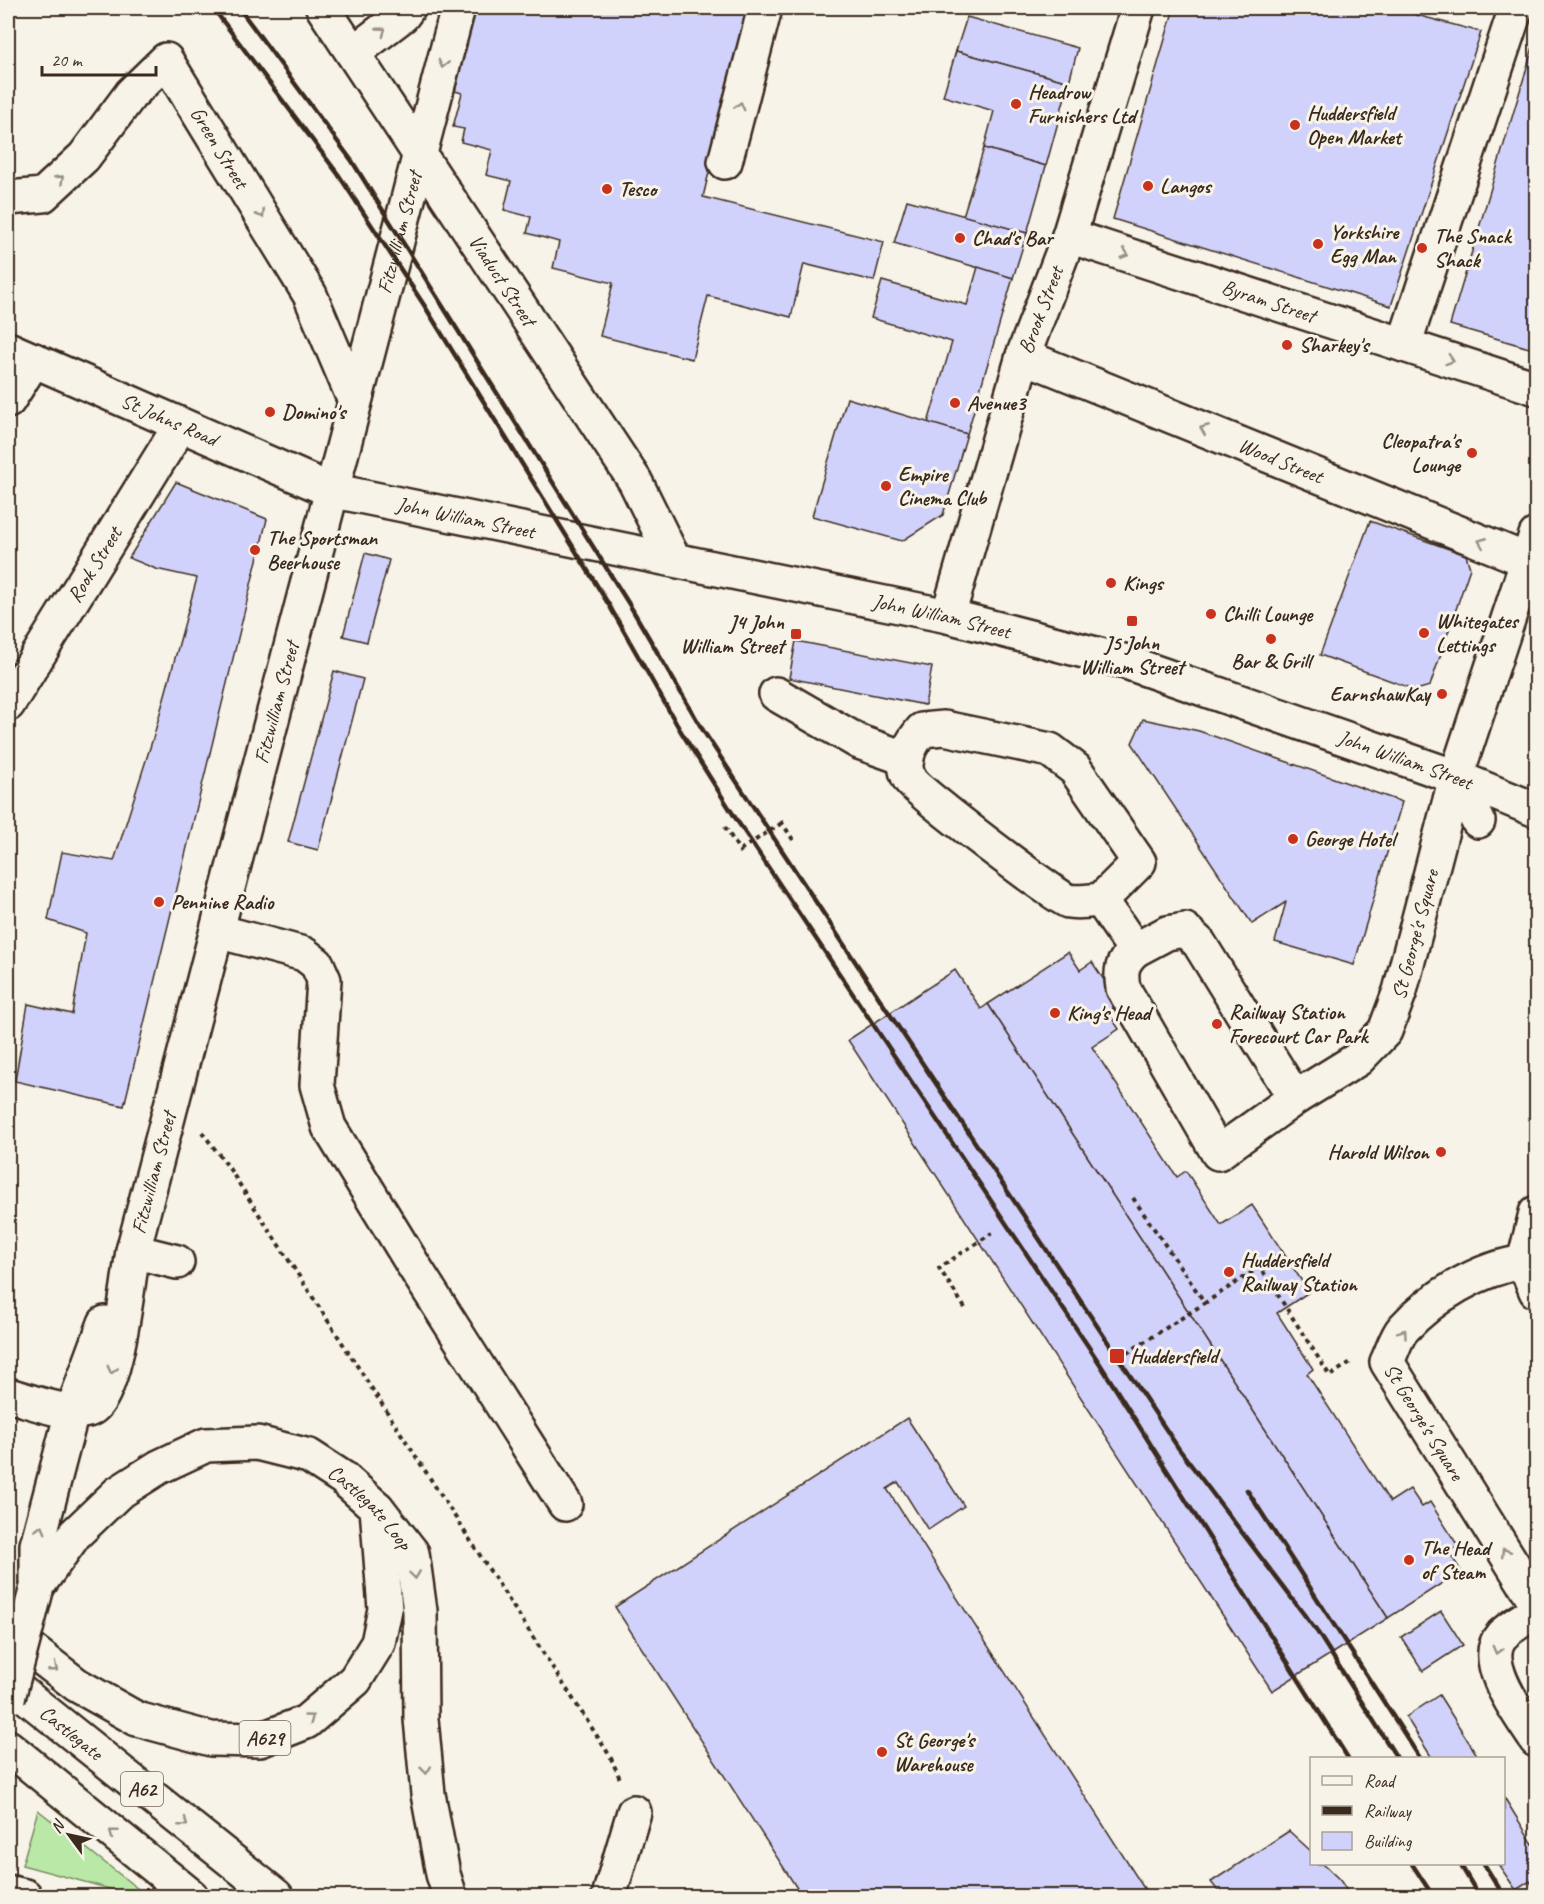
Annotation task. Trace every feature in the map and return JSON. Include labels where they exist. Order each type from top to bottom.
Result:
[{"type":"main road","name":"Viaduct Street","points":[[323,8],[636,481],[673,558]]},
{"type":"main road","points":[[353,53],[404,15],[408,8]]},
{"type":"main road","name":"Fitzwilliam Street","points":[[37,1587],[37,1545],[72,1412],[132,1251],[458,8]]},
{"type":"main road","points":[[725,162],[765,8]]},
{"type":"main road","name":"Brook Street","points":[[948,616],[1023,356],[1069,236],[1118,67],[1138,8]]},
{"type":"main road","points":[[1404,345],[1516,8]]},
{"type":"main road","points":[[1526,8],[1536,10]]},
{"type":"main road","name":"Green Street","points":[[8,198],[43,195],[84,157],[131,94],[166,60],[310,295],[354,399]]},
{"type":"main road","name":"Byram Street","points":[[1069,236],[1536,388]]},
{"type":"main road","points":[[8,401],[21,354]]},
{"type":"main road","name":"St Johns Road","points":[[21,354],[180,426],[330,490]]},
{"type":"main road","name":"Wood Street","points":[[1023,356],[1534,553]]},
{"type":"main road","name":"Rook Street","points":[[8,704],[180,426]]},
{"type":"main road","name":"John William Street","points":[[330,490],[673,558],[948,616],[1123,661],[1456,777],[1536,810]]},
{"type":"main road","name":"St George's Square","points":[[1136,950],[1123,962],[1120,974],[1123,988],[1218,1153],[1295,1098],[1358,1059],[1385,1031],[1400,991],[1456,777],[1534,553]]},
{"type":"main road","points":[[776,694],[859,742],[907,759]]},
{"type":"main road","points":[[944,728],[1050,750],[1075,769],[1139,862],[1101,900],[1068,901],[958,822],[910,780],[907,759],[909,747],[922,730],[944,728]]},
{"type":"main road","points":[[1456,777],[1478,821]]},
{"type":"main road","points":[[1101,900],[1136,950],[1167,933],[1185,930],[1199,943],[1295,1098]]},
{"type":"main road","points":[[217,931],[304,954],[317,964],[324,980],[317,1085],[329,1126],[411,1263],[565,1503]]},
{"type":"main road","points":[[1536,1213],[1524,1262],[1536,1291]]},
{"type":"main road","points":[[132,1251],[177,1262]]},
{"type":"main road","name":"St George's Square","points":[[1524,1262],[1500,1265],[1447,1293],[1402,1330],[1387,1362],[1536,1602]]},
{"type":"main road","points":[[8,1395],[72,1412]]},
{"type":"main road","name":"Castlegate Loop","points":[[37,1587],[75,1534],[118,1492],[159,1467],[206,1445],[257,1443],[309,1456],[343,1478],[377,1508],[412,1553],[420,1611],[421,1719],[428,1794],[443,1874],[450,1896]]},
{"type":"main road","name":"A629","points":[[8,1632],[77,1685],[137,1719],[211,1739],[260,1740],[306,1722],[355,1680],[378,1642],[385,1609],[377,1508]]},
{"type":"main road","points":[[8,1698],[37,1587]]},
{"type":"main road","points":[[1536,1611],[1501,1636],[1493,1655],[1499,1679],[1536,1740]]},
{"type":"main road","name":"Castlegate","points":[[8,1682],[276,1896]]},
{"type":"main road","name":"A62","points":[[8,1747],[191,1896]]},
{"type":"main road","points":[[609,1896],[634,1812]]},
{"type":"main road","points":[[8,1892],[25,1896]]},
{"type":"path","points":[[725,827],[740,852],[781,822],[795,843]]},
{"type":"path","points":[[227,1165],[610,1756],[634,1812]]},
{"type":"path","points":[[1133,1198],[1205,1303]]},
{"type":"path","points":[[965,1308],[939,1268],[992,1233]]},
{"type":"path","points":[[1127,1353],[1283,1251]]},
{"type":"path","points":[[1260,1267],[1330,1376],[1370,1349],[1387,1362]]},
{"type":"green space","points":[[38,1810],[147,1896],[136,1896],[22,1865]]},
{"type":"building","name":"Tesco","points":[[476,8],[749,8],[703,197],[884,242],[874,281],[804,264],[791,317],[708,296],[692,359],[600,336],[613,283],[553,268],[559,242],[527,233],[531,217],[504,210],[511,181],[486,175],[492,150],[461,142],[464,129],[453,127],[462,93],[455,91]]},
{"type":"building","name":"Huddersfield Open Market","points":[[1174,8],[1390,8],[1481,32],[1391,306],[1113,219]]},
{"type":"building","points":[[967,17],[1078,48],[1069,82],[956,51]]},
{"type":"building","points":[[1536,37],[1536,350],[1450,325]]},
{"type":"building","name":"Headrow Furnishers Ltd","points":[[956,51],[1069,82],[1046,166],[984,148],[994,111],[943,96]]},
{"type":"building","points":[[984,148],[1046,166],[1027,233],[963,216]]},
{"type":"building","name":"Chad's Bar","points":[[907,200],[1027,233],[1013,278],[894,243]]},
{"type":"building","points":[[978,267],[1013,278],[967,434],[928,423],[952,342],[871,318],[882,281],[967,305]]},
{"type":"building","name":"Empire Cinema Club","points":[[847,398],[967,434],[943,515],[902,541],[812,516]]},
{"type":"building","points":[[176,482],[267,519],[124,1106],[15,1081],[28,1004],[72,1014],[86,933],[48,920],[62,852],[114,861],[154,735],[197,578],[156,569],[129,558]]},
{"type":"building","points":[[1370,521],[1466,555],[1470,568],[1430,686],[1416,690],[1320,655]]},
{"type":"building","points":[[365,553],[389,560],[367,642],[343,636]]},
{"type":"building","points":[[796,641],[932,667],[925,705],[789,678]]},
{"type":"building","points":[[334,671],[363,679],[318,850],[288,842]]},
{"type":"building","name":"George Hotel","points":[[1143,719],[1199,731],[1402,802],[1354,965],[1275,942],[1286,902],[1252,924],[1132,743]]},
{"type":"building","name":"Huddersfield Railway Station","points":[[1068,952],[1080,970],[1092,962],[1120,1004],[1108,1012],[1119,1029],[1092,1047],[1177,1177],[1186,1171],[1221,1225],[1252,1205],[1309,1292],[1277,1313],[1313,1369],[1307,1374],[1390,1502],[1410,1489],[1422,1507],[1430,1502],[1458,1546],[1449,1552],[1461,1571],[1388,1618],[988,1004]]},
{"type":"building","points":[[955,970],[981,1009],[988,1004],[1388,1618],[1272,1691],[848,1040]]},
{"type":"building","name":"St George's Warehouse","points":[[907,1418],[964,1506],[928,1530],[898,1482],[887,1489],[1149,1896],[802,1896],[615,1607]]},
{"type":"building","points":[[1441,1611],[1463,1645],[1423,1671],[1401,1637]]},
{"type":"building","points":[[1439,1695],[1478,1757],[1431,1757],[1406,1717]]},
{"type":"building","points":[[1505,1799],[1536,1849],[1536,1892],[1530,1881],[1516,1890],[1499,1865],[1505,1865]]},
{"type":"building","points":[[1289,1831],[1310,1850],[1310,1865],[1324,1865],[1340,1880],[1350,1896],[1222,1896],[1211,1882]]},
{"type":"railway","points":[[213,8],[338,174],[424,305],[609,605],[680,730],[738,822],[1100,1364],[1347,1757]]},
{"type":"railway","points":[[239,8],[352,161],[632,609],[704,732],[889,1013],[1179,1449],[1318,1633],[1396,1757]]},
{"type":"railway","points":[[1247,1490],[1419,1757]]},
{"type":"railway","points":[[1413,1865],[1433,1896]]},
{"type":"railway","points":[[1461,1865],[1479,1896]]},
{"type":"railway","points":[[1485,1865],[1504,1896]]},
{"type":"place","name":"Headrow Furnishers Ltd","points":[[1016,104]]},
{"type":"place","name":"Huddersfield Open Market","points":[[1295,125]]},
{"type":"place","name":"Langos","points":[[1148,186]]},
{"type":"place","name":"Tesco","points":[[607,189]]},
{"type":"place","name":"Chad's Bar","points":[[960,238]]},
{"type":"place","name":"Yorkshire Egg Man","points":[[1318,244]]},
{"type":"place","name":"The Snack Shack","points":[[1422,248]]},
{"type":"place","name":"Sharkey's","points":[[1287,345]]},
{"type":"place","name":"Avenue3","points":[[955,403]]},
{"type":"place","name":"Domino's","points":[[270,412]]},
{"type":"place","name":"Cleopatra's Lounge","points":[[1472,453]]},
{"type":"place","name":"Empire Cinema Club","points":[[886,486]]},
{"type":"place","name":"The Sportsman Beerhouse","points":[[255,550]]},
{"type":"place","name":"Kings","points":[[1111,583]]},
{"type":"place","name":"Chilli Lounge","points":[[1211,614]]},
{"type":"place","name":"J5 John William Street","points":[[1132,621]]},
{"type":"place","name":"Whitegates Lettings","points":[[1424,633]]},
{"type":"place","name":"J4 John William Street","points":[[796,634]]},
{"type":"place","name":"Bar & Grill","points":[[1271,639]]},
{"type":"place","name":"EarnshawKay","points":[[1442,694]]},
{"type":"place","name":"George Hotel","points":[[1293,839]]},
{"type":"place","name":"Pennine Radio","points":[[159,902]]},
{"type":"place","name":"King's Head","points":[[1055,1013]]},
{"type":"place","name":"Railway Station Forecourt Car Park","points":[[1217,1024]]},
{"type":"place","name":"Harold Wilson","points":[[1441,1152]]},
{"type":"place","name":"Huddersfield Railway Station","points":[[1229,1272]]},
{"type":"place","name":"Huddersfield","points":[[1117,1356]]},
{"type":"place","name":"The Head of Steam","points":[[1409,1560]]},
{"type":"place","name":"St George's Warehouse","points":[[882,1752]]}]
